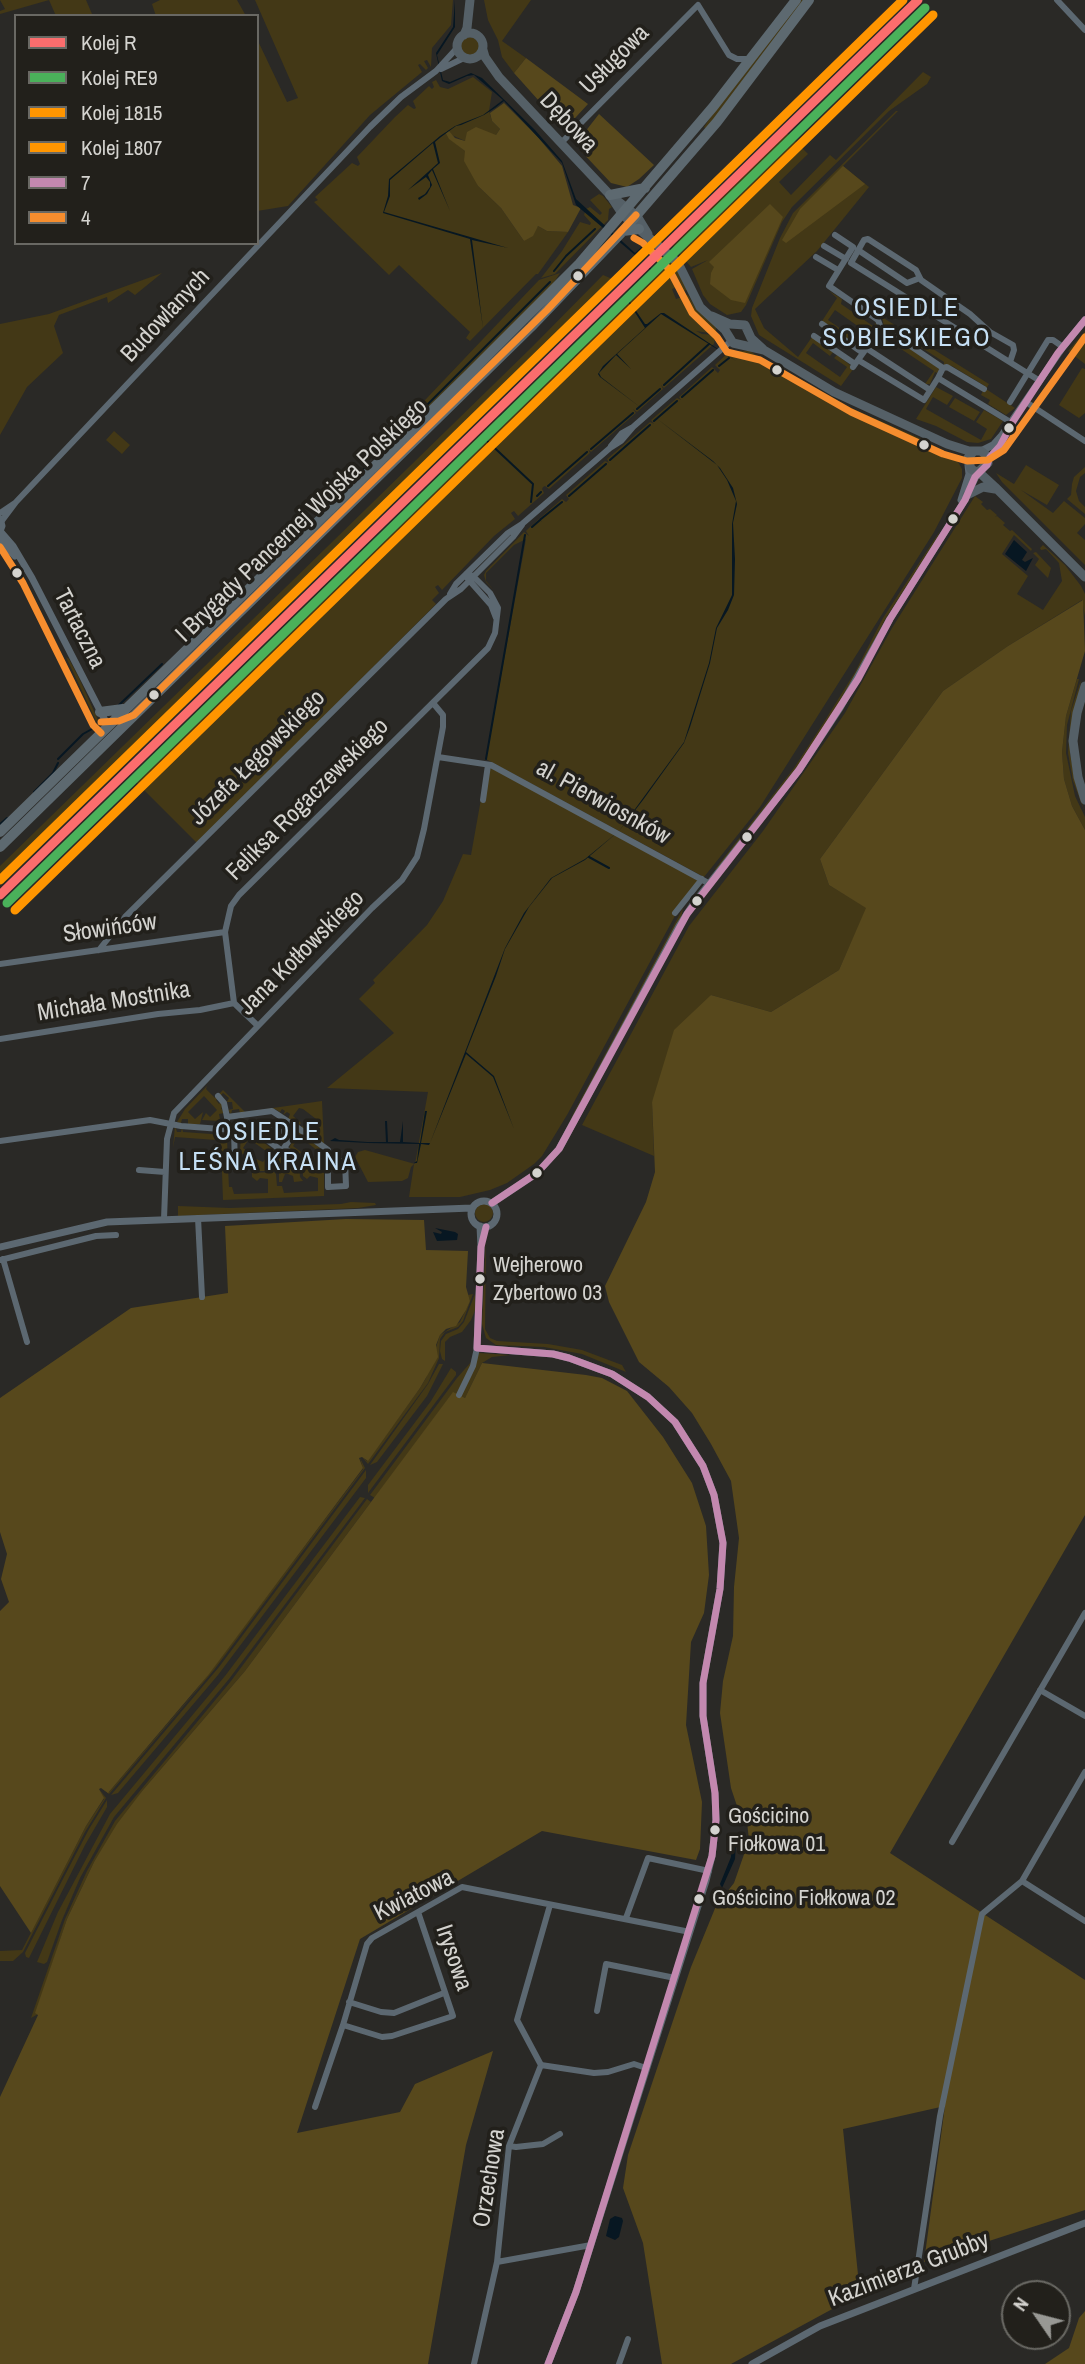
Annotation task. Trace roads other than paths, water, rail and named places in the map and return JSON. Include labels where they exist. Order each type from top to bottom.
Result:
[{"type":"main road","name":"I Brygady Pancernej Wojska Polskiego","points":[[0,832],[111,730],[531,327],[623,231],[646,188],[796,0]]},
{"type":"main road","name":"I Brygady Pancernej Wojska Polskiego","points":[[0,847],[111,730],[127,708],[532,312],[632,218],[717,122],[810,0]]},
{"type":"main road","points":[[464,35],[470,2]]},
{"type":"main road","points":[[470,2],[483,50],[479,57],[469,59],[457,48],[458,40],[471,33],[477,35]]},
{"type":"main road","name":"Dębowa","points":[[483,50],[499,77],[632,218]]},
{"type":"main road","name":"Dębowa","points":[[469,59],[499,77]]},
{"type":"main road","points":[[610,195],[646,188]]},
{"type":"main road","points":[[632,218],[678,262],[695,300],[730,338],[741,345],[764,350]]},
{"type":"main road","points":[[710,316],[747,327],[750,336],[764,350],[834,392],[947,444],[986,455],[997,489]]},
{"type":"main road","points":[[730,338],[731,327],[736,324]]},
{"type":"main road","points":[[741,345],[748,341],[750,336]]},
{"type":"main road","points":[[947,444],[997,489],[1085,577]]},
{"type":"main road","points":[[968,464],[977,452]]},
{"type":"main road","points":[[978,472],[988,463]]},
{"type":"main road","points":[[967,495],[983,487],[997,489]]},
{"type":"main road","points":[[1085,686],[1073,741],[1075,762],[1085,800]]},
{"type":"main road","points":[[100,712],[127,708]]},
{"type":"street","points":[[1057,0],[1085,30]]},
{"type":"street","name":"Usługowa","points":[[561,143],[700,3],[725,51],[734,58],[751,59]]},
{"type":"street","name":"Budowlanych","points":[[259,245],[374,123],[436,71],[457,48]]},
{"type":"street","name":"Budowlanych","points":[[436,71],[469,59]]},
{"type":"street","points":[[835,235],[853,247],[829,286],[877,320],[883,328],[943,368],[949,368],[984,389]]},
{"type":"street","points":[[1010,362],[1014,346],[990,332],[920,278],[916,270],[868,239],[864,240],[851,262],[1040,381]]},
{"type":"street","name":"Budowlanych","points":[[0,518],[259,245]]},
{"type":"street","points":[[824,246],[846,258]]},
{"type":"street","points":[[858,250],[907,282],[920,278]]},
{"type":"street","points":[[816,257],[838,271]]},
{"type":"street","points":[[977,452],[996,443],[1027,402],[1063,346],[1085,320]]},
{"type":"street","points":[[822,324],[930,390]]},
{"type":"street","points":[[855,364],[883,328]]},
{"type":"street","points":[[814,336],[855,364],[924,401],[943,368]]},
{"type":"street","name":"Józefa Łęgowskiego","points":[[99,950],[125,917],[469,577],[508,533],[522,525],[610,447],[626,437],[633,427],[730,338]]},
{"type":"street","points":[[1010,402],[1048,340],[1063,346]]},
{"type":"street","points":[[938,378],[1010,425]]},
{"type":"street","points":[[1027,402],[1085,441]]},
{"type":"street","points":[[988,463],[1010,425]]},
{"type":"street","points":[[958,511],[968,478],[968,464]]},
{"type":"street","points":[[675,913],[793,779],[858,679],[890,619],[958,511],[978,472]]},
{"type":"street","points":[[0,518],[0,531]]},
{"type":"street","name":"Tartaczna","points":[[0,531],[13,546],[102,720],[111,730]]},
{"type":"street","name":"Tartaczna","points":[[0,540],[23,564]]},
{"type":"street","name":"Feliksa Rogaczewskiego","points":[[234,1003],[225,932],[229,912],[239,895],[488,648],[493,639],[498,607],[469,577]]},
{"type":"street","name":"Jana Kotłowskiego","points":[[170,1122],[181,1105],[409,872],[420,848],[438,757],[443,721],[439,709],[433,703]]},
{"type":"street","name":"al. Pierwiosnków","points":[[438,757],[486,765],[520,779],[704,881]]},
{"type":"street","points":[[483,800],[486,765]]},
{"type":"street","points":[[494,1206],[550,1160],[566,1138],[704,881]]},
{"type":"street","name":"Słowińców","points":[[0,964],[225,932]]},
{"type":"street","points":[[234,1003],[258,1026]]},
{"type":"street","name":"Michała Mostnika","points":[[0,1039],[234,1003]]},
{"type":"street","points":[[218,1097],[224,1102],[235,1168]]},
{"type":"street","points":[[227,1117],[272,1111],[328,1150],[328,1162],[328,1187],[346,1186],[345,1161],[328,1162]]},
{"type":"street","points":[[0,1142],[150,1120],[181,1126],[230,1129],[271,1125],[290,1139]]},
{"type":"street","points":[[164,1219],[170,1122]]},
{"type":"street","points":[[250,1127],[282,1151],[298,1128]]},
{"type":"street","points":[[284,1148],[297,1157]]},
{"type":"street","points":[[139,1170],[165,1171]]},
{"type":"street","points":[[471,1212],[481,1201],[494,1206]]},
{"type":"street","points":[[471,1212],[474,1222],[483,1226],[496,1220],[494,1206]]},
{"type":"street","points":[[0,1247],[97,1223],[448,1209],[471,1212]]},
{"type":"street","points":[[198,1218],[202,1297]]},
{"type":"street","points":[[459,1395],[473,1366],[477,1348],[483,1226]]},
{"type":"street","points":[[27,1342],[2,1260],[96,1236],[116,1235]]},
{"type":"street","points":[[477,1348],[553,1354],[601,1369],[638,1389],[675,1422],[703,1466],[719,1512],[723,1543],[723,1564],[703,1682],[704,1716],[715,1806],[715,1837],[709,1871],[576,2292],[548,2364]]},
{"type":"street","points":[[952,1842],[1085,1613]]},
{"type":"street","points":[[1040,1690],[1085,1716]]},
{"type":"street","points":[[914,2289],[947,2079],[982,1913],[1022,1881],[1085,1772]]},
{"type":"street","points":[[626,1918],[648,1858],[709,1871]]},
{"type":"street","points":[[1022,1881],[1084,1919]]},
{"type":"street","name":"Kwiatowa","points":[[314,2107],[343,2025],[367,1944],[372,1938],[462,1887],[690,1932]]},
{"type":"street","points":[[550,1905],[517,2020],[541,2066],[594,2073],[635,2064],[646,2068]]},
{"type":"street","name":"Irysowa","points":[[343,2025],[382,2037],[453,2016],[418,1912]]},
{"type":"street","points":[[597,2011],[606,1964],[675,1978]]},
{"type":"street","points":[[349,2002],[381,2012],[394,2012],[444,1993]]},
{"type":"street","name":"Orzechowa","points":[[474,2364],[497,2262],[509,2146],[541,2066]]},
{"type":"street","points":[[509,2146],[543,2144],[560,2134]]},
{"type":"street","name":"Kazimierza Grubby","points":[[752,2364],[820,2326],[1085,2222]]},
{"type":"street","points":[[497,2262],[591,2245]]},
{"type":"street","points":[[620,2364],[628,2339]]},
{"type":"water","points":[[455,0],[455,27],[437,55],[443,80],[450,82],[471,73],[482,78],[562,161],[576,199],[635,253],[744,158],[908,0],[744,159],[637,254],[642,261],[576,205],[562,163],[504,101],[484,115],[456,126],[435,142],[440,163],[433,169],[450,211],[432,170],[428,175],[432,185],[427,194],[419,200],[430,187],[426,177],[408,190],[438,163],[433,143],[390,180],[390,196],[384,212],[508,248],[472,240],[483,328],[470,239],[383,213],[389,179],[440,136],[455,126],[483,115],[503,100],[474,75],[449,84],[442,81],[436,53],[453,27]]},
{"type":"water","points":[[648,267],[657,272],[654,271],[628,299],[645,324],[661,313],[664,313],[736,361],[661,314],[617,354],[631,369],[616,355],[599,373],[640,407],[600,377],[598,374],[603,366],[645,328],[627,300],[616,309],[652,273]]},
{"type":"water","points":[[717,465],[733,488],[737,504],[733,523],[734,595],[717,628],[710,663],[684,743],[619,831],[684,742],[709,663],[716,628],[732,595],[732,524],[736,501]]},
{"type":"water","points":[[1014,540],[1027,552],[1022,560],[1025,562],[1033,558],[1026,571],[1005,554]]},
{"type":"water","points":[[619,831],[585,860],[552,878],[529,907],[505,949],[466,1052],[494,1076],[514,1129],[493,1077],[466,1054],[430,1143],[505,948],[524,913],[551,878],[585,859]]},
{"type":"water","points":[[427,1111],[421,1143],[430,1143],[421,1144],[417,1163],[414,1163],[417,1161],[419,1144],[330,1141],[335,1138],[386,1142],[387,1121],[388,1142],[400,1142],[403,1121],[403,1142],[420,1143]]},
{"type":"water","points":[[435,1228],[455,1232],[458,1234],[457,1240],[437,1241],[433,1232],[442,1232]]},
{"type":"water","points":[[732,1842],[736,1842],[735,1859],[722,1888],[720,1884],[731,1857]]},
{"type":"water","points":[[615,2216],[623,2221],[619,2237],[615,2240],[606,2236],[610,2219]]},
{"type":"waterway","points":[[554,271],[595,229]]},
{"type":"waterway","points":[[391,441],[550,282]]},
{"type":"waterway","points":[[531,502],[533,484],[484,438],[501,416],[617,308]]},
{"type":"waterway","points":[[664,385],[709,344]]},
{"type":"waterway","points":[[719,366],[729,358]]},
{"type":"waterway","points":[[682,397],[713,370]]},
{"type":"waterway","points":[[637,409],[660,389]]},
{"type":"waterway","points":[[654,421],[677,401]]},
{"type":"waterway","points":[[591,449],[633,413]]},
{"type":"waterway","points":[[610,460],[650,425]]},
{"type":"waterway","points":[[548,486],[587,452]]},
{"type":"waterway","points":[[569,496],[606,464]]},
{"type":"waterway","points":[[334,499],[367,466]]},
{"type":"waterway","points":[[537,496],[541,492]]},
{"type":"waterway","points":[[541,519],[562,502]]},
{"type":"waterway","points":[[532,527],[540,520]]},
{"type":"waterway","points":[[486,759],[525,535]]},
{"type":"waterway","points":[[283,549],[290,542]]},
{"type":"waterway","points":[[191,638],[201,629]]},
{"type":"waterway","points":[[119,705],[162,664]]},
{"type":"waterway","points":[[58,759],[83,734],[92,729]]},
{"type":"waterway","points":[[34,792],[53,773],[58,763]]},
{"type":"waterway","points":[[0,824],[7,818]]},
{"type":"waterway","points":[[589,857],[609,868]]},
{"type":"rail line","name":"1815","points":[[0,880],[903,0]]},
{"type":"rail line","name":"R","points":[[0,895],[918,0]]},
{"type":"rail line","name":"RE9","points":[[7,903],[925,8]]},
{"type":"rail line","name":"1807","points":[[15,910],[933,15]]},
{"type":"place","name":"Wejherowo Zybertowo 03","points":[[480,1279]]},
{"type":"place","name":"Gościcino Fiołkowa 01","points":[[715,1830]]},
{"type":"place","name":"Gościcino Fiołkowa 02","points":[[699,1899]]},
{"type":"district","name":"OSIEDLE SOBIESKIEGO","points":[[907,324]]},
{"type":"district","name":"OSIEDLE LEŚNA KRAINA","points":[[268,1148]]}]
